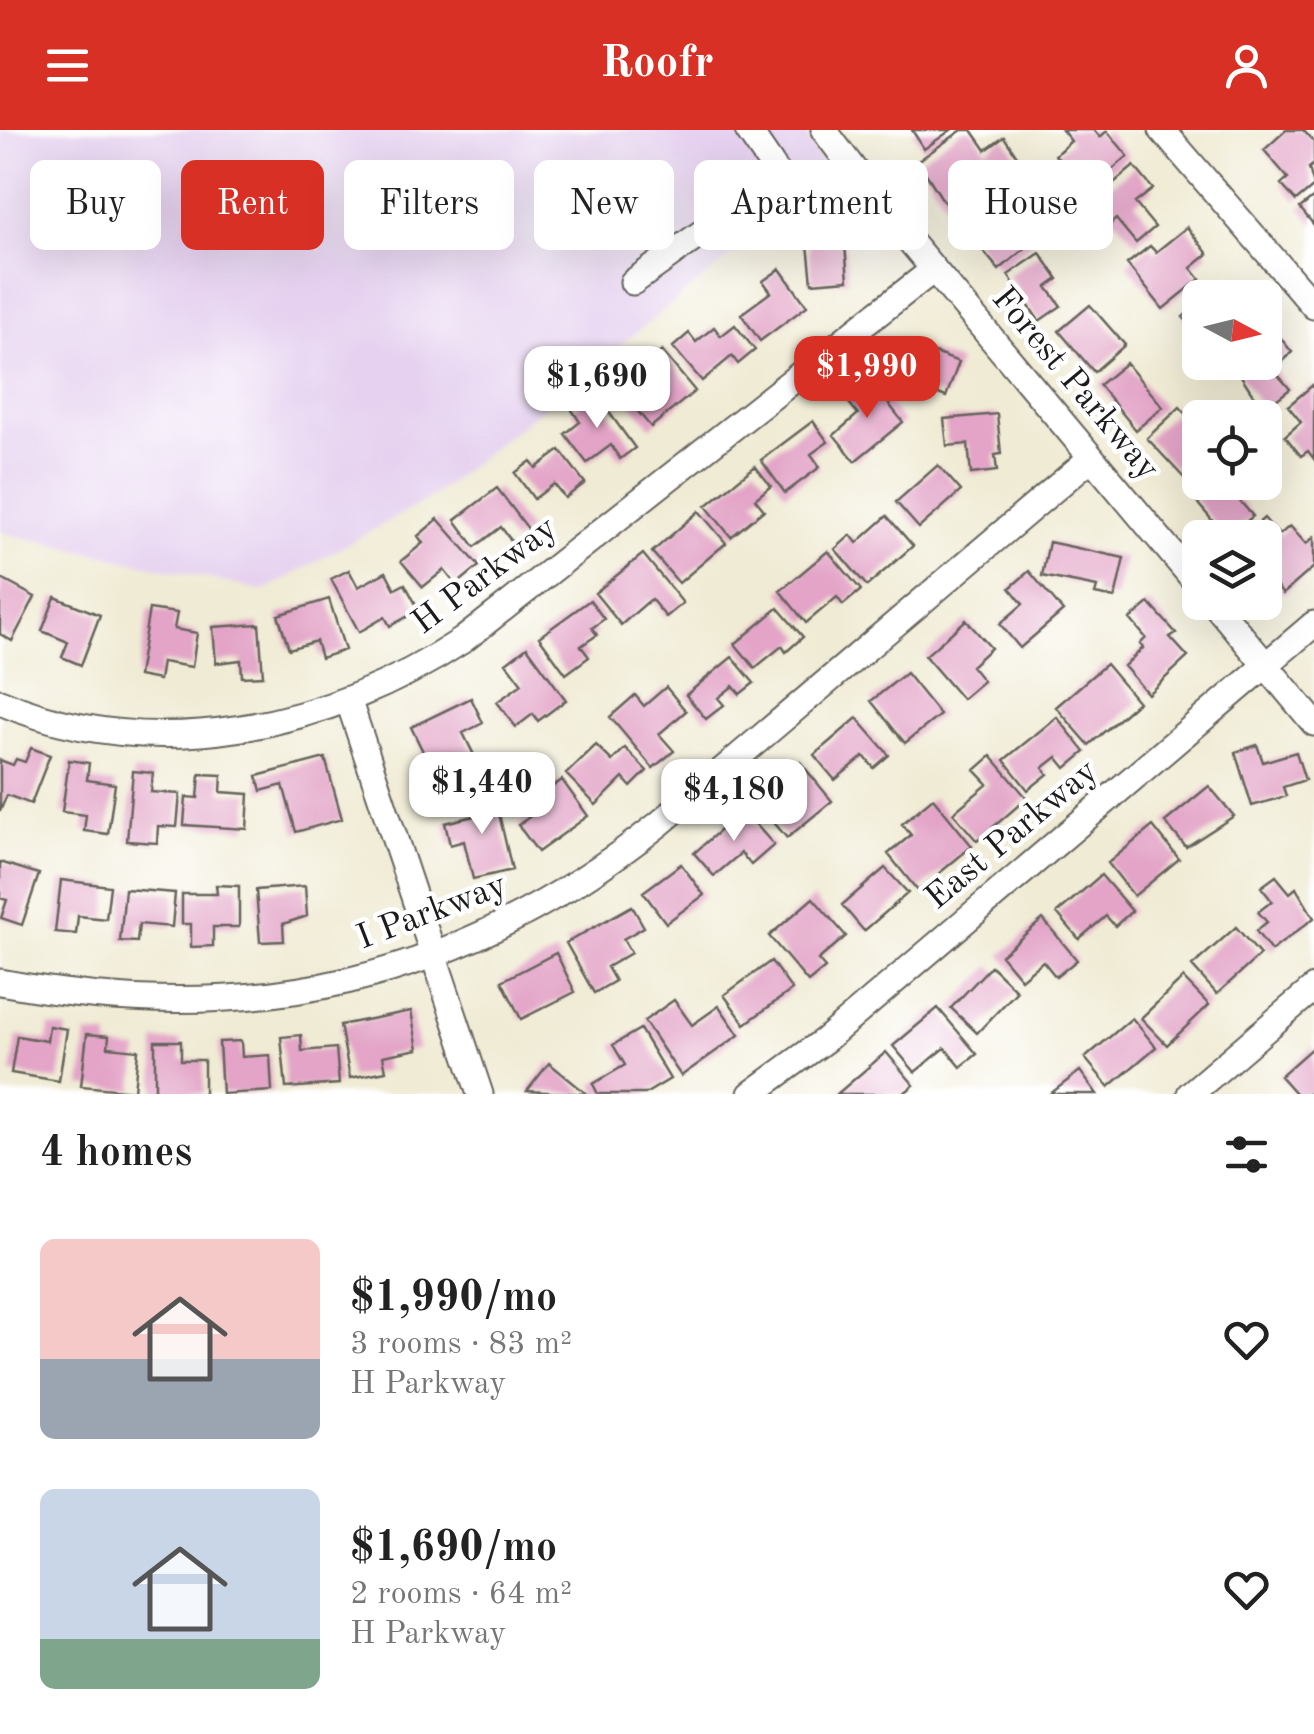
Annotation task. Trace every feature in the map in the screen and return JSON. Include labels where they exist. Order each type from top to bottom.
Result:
[{"type":"street","points":[[634,282],[780,177],[748,130]]},
{"type":"street","name":"Forest Parkway","points":[[824,130],[933,270],[1182,567]]},
{"type":"street","points":[[1162,130],[1314,306]]},
{"type":"street","name":"H Parkway","points":[[0,702],[107,730],[183,734],[260,726],[349,702],[420,668],[464,640],[933,270]]},
{"type":"street","name":"I Parkway","points":[[0,982],[74,996],[200,1001],[310,990],[433,956],[532,911],[620,855],[1091,458]]},
{"type":"street","points":[[1228,620],[1314,723]]},
{"type":"street","name":"East Parkway","points":[[752,1094],[826,1040],[1314,624]]},
{"type":"street","points":[[349,702],[480,1094]]},
{"type":"street","points":[[1190,1094],[1314,988]]},
{"type":"shaded area","points":[[0,130],[802,130],[821,160],[694,160],[694,250],[739,250],[430,498],[263,591],[0,532]]},
{"type":"building","points":[[912,130],[951,130],[924,149]]},
{"type":"building","points":[[962,130],[972,130],[986,150],[1004,137],[1020,160],[948,160],[948,208],[928,177],[928,160],[919,160]]},
{"type":"building","points":[[1062,130],[1094,130],[1100,137],[1107,131],[1128,156],[1113,169],[1113,160],[1059,160],[1055,155],[1071,141]]},
{"type":"building","points":[[1286,130],[1303,130],[1314,142],[1314,164],[1309,168],[1314,186],[1296,201],[1281,184],[1288,178],[1264,150]]},
{"type":"building","points":[[1134,166],[1153,189],[1135,203],[1155,227],[1136,243],[1116,219],[1113,222],[1113,184]]},
{"type":"building","points":[[1314,197],[1314,225],[1300,208]]},
{"type":"building","points":[[1187,227],[1208,254],[1191,268],[1200,279],[1182,280],[1182,294],[1163,309],[1127,264],[1150,246],[1156,252]]},
{"type":"building","points":[[809,250],[845,250],[848,280],[812,283]]},
{"type":"building","points":[[983,250],[1023,250],[999,270]]},
{"type":"building","points":[[1040,253],[1058,279],[1047,287],[1061,306],[1039,321],[1008,275]]},
{"type":"building","points":[[780,269],[807,306],[760,341],[741,314],[771,292],[763,281]]},
{"type":"building","points":[[1090,305],[1125,345],[1094,372],[1059,331]]},
{"type":"building","points":[[735,325],[755,350],[738,364],[732,356],[702,381],[673,347],[689,333],[696,342],[714,327],[721,336]]},
{"type":"building","points":[[1282,340],[1292,352],[1282,361]]},
{"type":"building","points":[[905,342],[959,362],[946,397],[892,377]]},
{"type":"building","points":[[662,351],[695,391],[651,427],[618,388]]},
{"type":"building","points":[[1126,363],[1163,407],[1136,430],[1099,385]]},
{"type":"building","points":[[869,379],[903,422],[855,461],[834,435],[858,414],[845,398]]},
{"type":"building","points":[[1244,380],[1282,380],[1290,389],[1276,400],[1257,400]]},
{"type":"building","points":[[1314,384],[1314,459],[1308,451],[1301,456],[1285,436],[1301,422],[1288,406]]},
{"type":"building","points":[[595,393],[635,448],[620,459],[611,445],[587,463],[565,434],[580,422],[572,410]]},
{"type":"building","points":[[1180,407],[1182,476],[1147,438]]},
{"type":"building","points":[[997,414],[1001,454],[995,455],[997,471],[971,474],[968,444],[947,446],[944,419]]},
{"type":"building","points":[[813,421],[828,442],[811,454],[820,467],[785,493],[761,460]]},
{"type":"building","points":[[560,450],[585,483],[565,498],[554,484],[534,499],[515,473],[531,461],[536,468]]},
{"type":"building","points":[[938,465],[961,491],[919,528],[896,502]]},
{"type":"building","points":[[755,466],[771,486],[755,499],[764,510],[731,537],[706,506]]},
{"type":"building","points":[[497,488],[529,530],[513,543],[501,527],[475,547],[455,520]]},
{"type":"building","points":[[1195,500],[1239,500],[1253,516],[1248,520],[1212,520]]},
{"type":"building","points":[[699,511],[726,543],[679,583],[652,552]]},
{"type":"building","points":[[887,516],[913,546],[867,586],[835,549],[851,535],[857,543]]},
{"type":"building","points":[[438,519],[479,566],[456,585],[444,570],[423,587],[401,561],[423,543],[418,536]]},
{"type":"building","points":[[1290,526],[1306,544],[1314,537],[1314,567],[1283,594],[1282,533]]},
{"type":"building","points":[[1049,542],[1124,558],[1115,598],[1095,594],[1097,587],[1042,576]]},
{"type":"building","points":[[828,551],[861,590],[843,605],[837,597],[806,623],[780,591]]},
{"type":"building","points":[[643,554],[683,603],[666,617],[651,599],[621,625],[595,593]]},
{"type":"building","points":[[349,570],[358,587],[386,572],[395,589],[405,584],[419,610],[390,626],[385,617],[359,632],[331,579]]},
{"type":"building","points":[[1029,571],[1063,611],[1020,648],[1000,624],[1023,604],[1010,588]]},
{"type":"building","points":[[0,578],[35,597],[12,641],[0,634]]},
{"type":"building","points":[[55,597],[100,615],[81,665],[62,657],[68,642],[42,631]]},
{"type":"building","points":[[329,599],[345,650],[321,658],[316,641],[289,649],[278,615]]},
{"type":"building","points":[[590,600],[604,619],[592,628],[597,635],[581,646],[589,657],[566,674],[539,637]]},
{"type":"building","points":[[1149,603],[1176,633],[1170,637],[1188,657],[1148,694],[1124,666],[1143,648],[1140,644],[1146,638],[1130,619]]},
{"type":"building","points":[[778,608],[803,637],[786,652],[782,646],[755,668],[735,644]]},
{"type":"building","points":[[149,609],[177,613],[174,629],[197,633],[192,667],[162,662],[159,680],[138,676]]},
{"type":"building","points":[[966,620],[991,648],[971,666],[983,681],[962,699],[925,656]]},
{"type":"building","points":[[259,624],[263,676],[242,677],[241,660],[216,663],[213,627]]},
{"type":"building","points":[[527,647],[566,700],[538,721],[533,714],[516,727],[497,702],[522,684],[506,663]]},
{"type":"building","points":[[732,657],[754,683],[740,694],[733,686],[718,698],[724,705],[706,719],[686,695]]},
{"type":"building","points":[[1106,664],[1138,702],[1089,745],[1056,707]]},
{"type":"building","points":[[906,673],[940,715],[905,743],[871,701]]},
{"type":"building","points":[[666,687],[686,711],[659,734],[674,751],[653,768],[610,717],[635,695],[644,706]]},
{"type":"building","points":[[471,698],[483,723],[463,733],[474,755],[434,774],[411,727]]},
{"type":"building","points":[[1057,717],[1085,752],[1066,768],[1057,757],[1043,768],[1048,774],[1028,790],[1004,760]]},
{"type":"building","points":[[857,718],[889,755],[874,768],[864,756],[835,780],[814,755]]},
{"type":"building","points":[[596,745],[612,761],[625,748],[647,771],[631,787],[623,778],[596,805],[566,774]]},
{"type":"building","points":[[1257,745],[1263,762],[1296,752],[1305,780],[1283,787],[1286,796],[1252,806],[1235,752]]},
{"type":"building","points":[[31,748],[50,755],[31,804],[7,795],[0,811],[0,760],[13,765],[16,759],[25,762]]},
{"type":"building","points":[[991,756],[1027,798],[977,841],[953,813],[988,784],[975,770]]},
{"type":"building","points":[[325,758],[342,819],[296,832],[283,785],[261,791],[257,776]]},
{"type":"building","points":[[69,760],[89,763],[87,780],[115,784],[108,834],[84,831],[86,815],[62,812]]},
{"type":"building","points":[[800,762],[832,801],[787,838],[766,813],[785,797],[774,783]]},
{"type":"building","points":[[133,771],[153,773],[151,792],[180,794],[177,827],[158,826],[157,843],[127,841]]},
{"type":"building","points":[[200,774],[222,775],[221,792],[249,794],[247,829],[184,825],[186,797],[198,798]]},
{"type":"building","points":[[562,780],[588,816],[538,852],[518,825],[551,801],[545,792]]},
{"type":"building","points":[[1209,786],[1234,816],[1186,847],[1165,822]]},
{"type":"building","points":[[493,788],[512,870],[473,879],[464,841],[450,845],[445,823],[478,815],[473,793]]},
{"type":"building","points":[[933,798],[972,846],[918,891],[888,854],[911,835],[902,824]]},
{"type":"building","points":[[743,810],[774,845],[751,865],[741,853],[714,876],[694,853]]},
{"type":"building","points":[[1153,826],[1179,859],[1134,896],[1108,863]]},
{"type":"building","points":[[0,862],[39,874],[22,925],[1,918],[7,900],[0,898]]},
{"type":"building","points":[[681,864],[704,895],[666,923],[643,892]]},
{"type":"building","points":[[885,868],[908,893],[864,931],[842,905]]},
{"type":"building","points":[[1101,875],[1132,911],[1115,926],[1106,916],[1079,939],[1057,913]]},
{"type":"building","points":[[1276,876],[1290,893],[1296,888],[1314,918],[1271,951],[1256,931],[1267,922],[1258,912],[1272,901],[1261,887]]},
{"type":"building","points":[[61,880],[110,886],[106,919],[78,916],[76,934],[55,932]]},
{"type":"building","points":[[216,885],[239,886],[239,927],[213,927],[213,946],[191,947],[191,924],[182,924],[182,894],[217,894]]},
{"type":"building","points":[[305,886],[307,916],[283,924],[284,941],[260,942],[256,890]]},
{"type":"building","points":[[125,889],[175,893],[172,927],[139,924],[137,942],[120,941]]},
{"type":"building","points":[[813,898],[846,936],[818,960],[825,968],[808,982],[769,936]]},
{"type":"building","points":[[632,906],[644,927],[623,939],[631,953],[607,967],[615,981],[594,993],[566,943]]},
{"type":"building","points":[[1043,919],[1077,960],[1056,977],[1043,961],[1021,979],[1001,955]]},
{"type":"building","points":[[1236,927],[1260,955],[1217,994],[1192,966]]},
{"type":"building","points":[[556,953],[575,992],[521,1019],[502,981]]},
{"type":"building","points":[[771,961],[792,990],[745,1024],[724,995]]},
{"type":"building","points":[[991,966],[1017,991],[977,1033],[951,1008]]},
{"type":"building","points":[[1183,978],[1209,1005],[1167,1045],[1141,1018]]},
{"type":"building","points":[[674,1000],[692,1025],[719,1006],[739,1035],[681,1076],[644,1021]]},
{"type":"building","points":[[938,1008],[977,1054],[961,1067],[945,1048],[915,1072],[893,1046]]},
{"type":"building","points":[[411,1011],[418,1049],[383,1056],[386,1071],[350,1078],[340,1025]]},
{"type":"building","points":[[1132,1018],[1156,1047],[1109,1087],[1085,1058]]},
{"type":"building","points":[[49,1026],[67,1029],[59,1081],[11,1073],[17,1036],[47,1041]]},
{"type":"building","points":[[640,1029],[670,1079],[645,1094],[598,1094],[593,1084],[625,1065],[613,1045]]},
{"type":"building","points":[[87,1034],[109,1036],[108,1047],[138,1050],[134,1091],[81,1086]]},
{"type":"building","points":[[301,1035],[302,1051],[336,1048],[339,1084],[286,1088],[281,1037]]},
{"type":"building","points":[[155,1041],[181,1041],[181,1060],[204,1060],[204,1094],[155,1094]]},
{"type":"building","points":[[241,1041],[242,1057],[270,1055],[272,1091],[222,1094],[219,1042]]},
{"type":"building","points":[[1314,1046],[1314,1094],[1296,1094],[1280,1076]]},
{"type":"building","points":[[886,1052],[914,1085],[903,1094],[837,1094]]},
{"type":"building","points":[[549,1063],[587,1094],[527,1091]]},
{"type":"building","points":[[1080,1071],[1097,1094],[1050,1094]]}]
